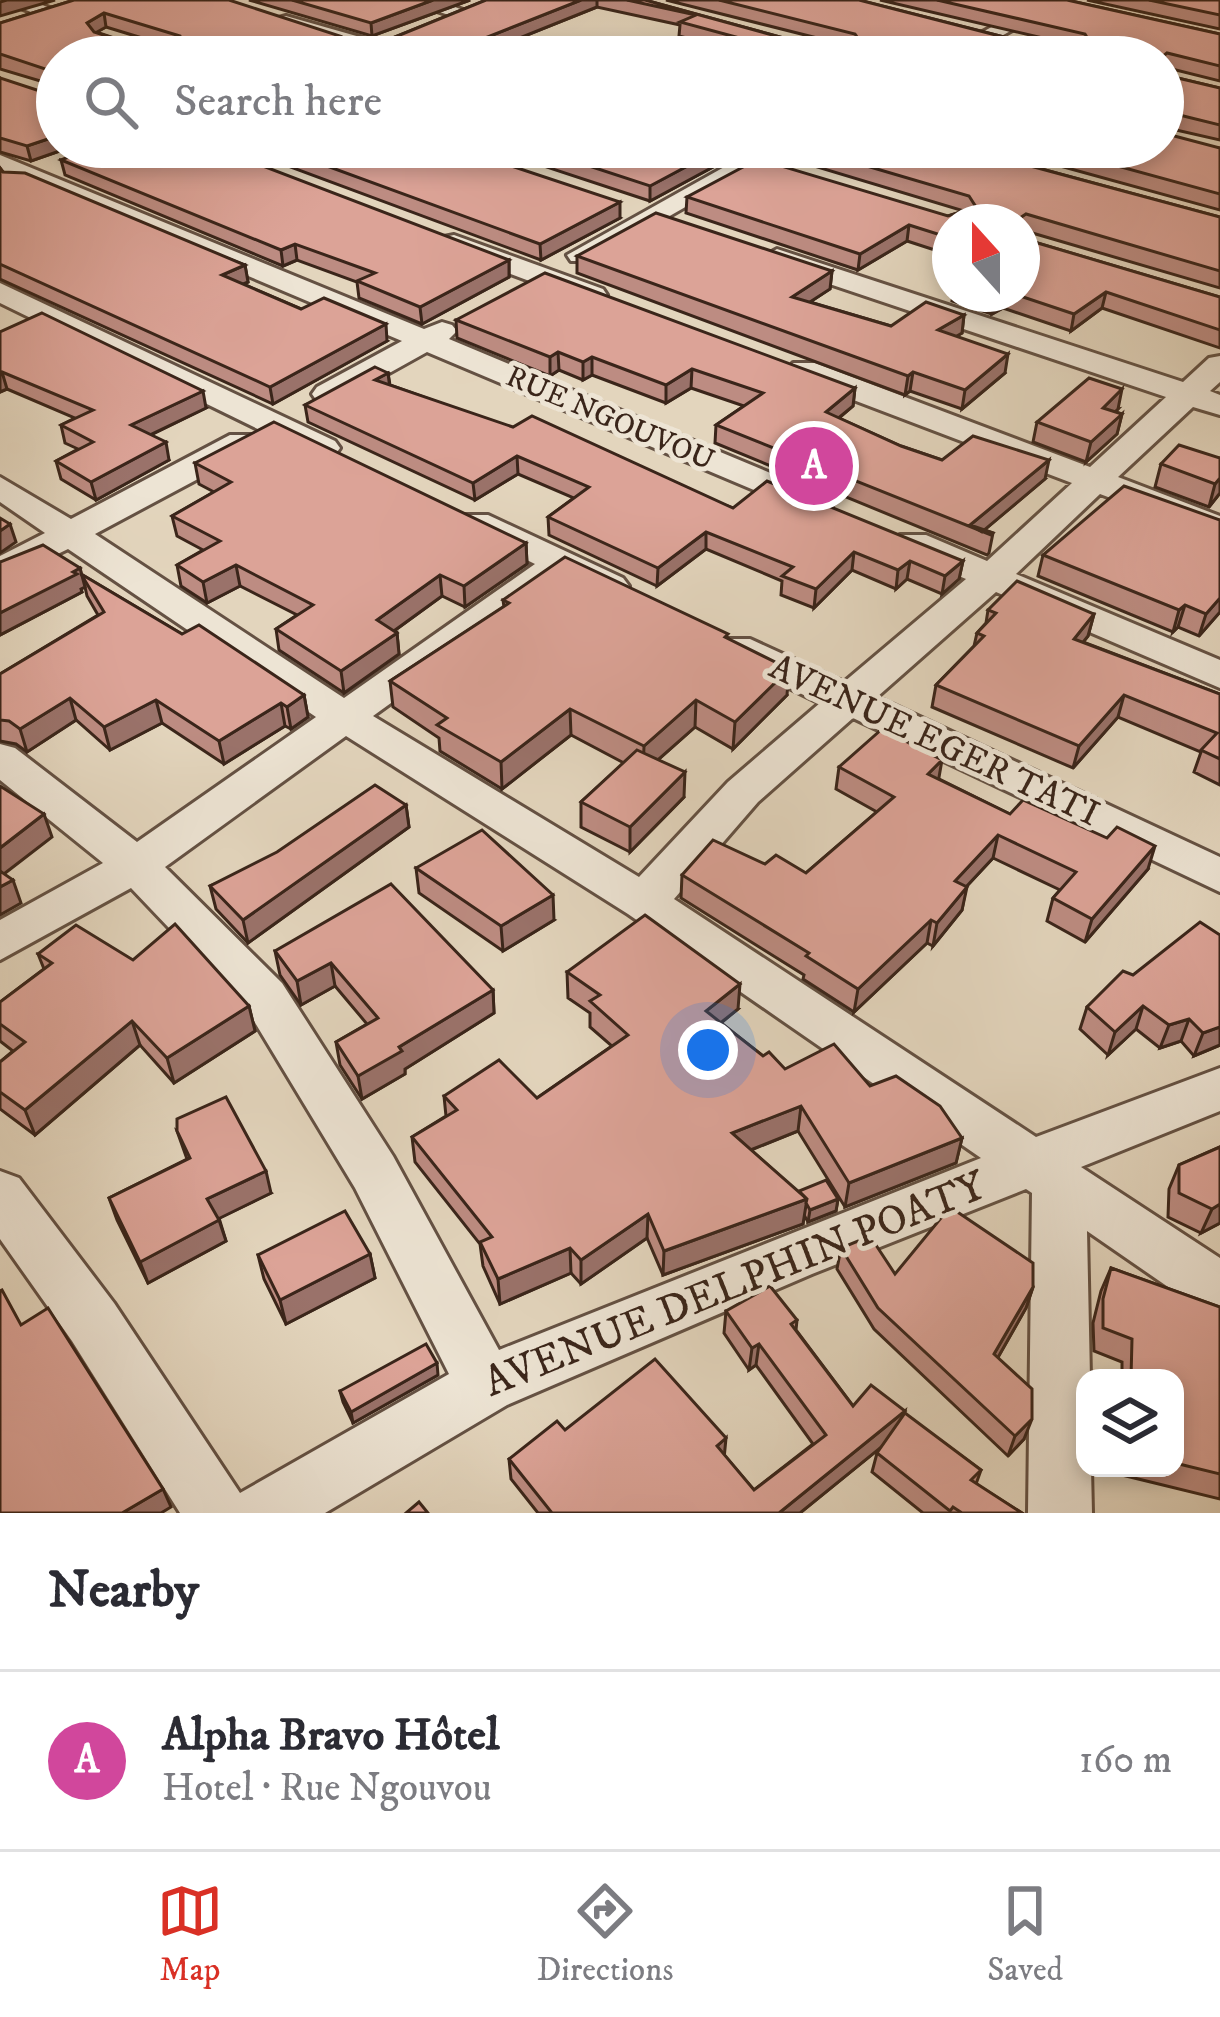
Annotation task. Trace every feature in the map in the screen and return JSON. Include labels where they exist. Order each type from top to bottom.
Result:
[{"type":"street","points":[[10,0],[74,22]]},
{"type":"street","points":[[16,23],[93,0]]},
{"type":"street","points":[[413,0],[473,10],[428,27]]},
{"type":"street","points":[[944,26],[987,36],[1054,3]]},
{"type":"street","points":[[273,18],[346,36]]},
{"type":"street","name":"RUE NGOUVOU","points":[[0,162],[846,516]]},
{"type":"street","points":[[0,187],[50,168]]},
{"type":"street","points":[[504,298],[738,168]]},
{"type":"street","points":[[790,168],[799,174]]},
{"type":"street","points":[[607,199],[694,228]]},
{"type":"street","points":[[416,228],[632,309]]},
{"type":"street","points":[[756,249],[1204,400]]},
{"type":"street","points":[[0,292],[360,466]]},
{"type":"street","points":[[0,571],[464,320]]},
{"type":"street","points":[[765,356],[1220,527]]},
{"type":"street","points":[[644,902],[743,792],[994,575],[1096,480],[1204,400],[1220,365]]},
{"type":"street","points":[[0,487],[344,716],[644,902],[1220,1290]]},
{"type":"street","points":[[442,506],[643,602]]},
{"type":"street","points":[[888,532],[1220,675]]},
{"type":"street","points":[[0,942],[136,865],[562,562]]},
{"type":"street","name":"AVENUE EGER TATI","points":[[704,631],[1220,876]]},
{"type":"street","points":[[0,758],[136,865],[266,997],[374,1172],[486,1385]]},
{"type":"street","name":"AVENUE DELPHIN POATY","points":[[265,1513],[486,1385],[792,1256],[1047,1172],[1220,1089]]},
{"type":"street","points":[[1047,1172],[1060,1513]]},
{"type":"street","points":[[0,1195],[93,1322],[218,1513]]},
{"type":"building","points":[[74,0],[229,0],[340,36],[180,36],[104,13],[87,23],[94,32],[106,36],[36,36],[36,66],[0,54],[0,23]]},
{"type":"building","points":[[292,0],[433,0],[371,23]]},
{"type":"building","points":[[486,0],[581,0],[490,36],[398,36]]},
{"type":"building","points":[[627,0],[645,0],[776,36],[732,36],[680,22],[696,15]]},
{"type":"building","points":[[719,0],[859,0],[1000,36],[856,36]]},
{"type":"building","points":[[937,0],[1067,0],[1220,34],[1220,66],[1184,57],[1184,36],[1086,36]]},
{"type":"building","points":[[1149,0],[1220,0],[1220,15]]},
{"type":"building","points":[[0,78],[36,90],[36,143],[27,146],[0,138]]},
{"type":"building","points":[[1184,79],[1220,88],[1220,125],[1184,116]]},
{"type":"building","points":[[1184,139],[1220,148],[1220,194],[1125,168],[1184,168]]},
{"type":"building","points":[[0,168],[25,173],[245,265],[222,275],[301,309],[324,298],[386,324],[270,387],[0,264]]},
{"type":"building","points":[[81,168],[268,168],[509,260],[420,307],[357,281],[375,273],[295,244],[281,250]]},
{"type":"building","points":[[332,168],[517,168],[620,202],[540,244]]},
{"type":"building","points":[[595,168],[684,168],[650,186]]},
{"type":"building","points":[[741,168],[788,168],[932,211],[932,232],[909,225],[860,254],[687,197]]},
{"type":"building","points":[[874,168],[1038,168],[1220,217],[1220,271],[1040,218],[1040,204],[974,204],[969,196]]},
{"type":"building","points":[[656,213],[832,271],[792,297],[891,326],[926,302],[932,304],[932,312],[964,315],[938,330],[1008,354],[965,390],[913,372],[908,376],[577,256]]},
{"type":"building","points":[[1040,244],[1220,297],[1220,330],[1106,292],[1074,314],[1040,303]]},
{"type":"building","points":[[545,273],[855,388],[826,412],[901,446],[942,460],[973,436],[1049,460],[970,525],[991,535],[716,425],[763,393],[692,369],[666,385],[592,357],[583,362],[558,352],[550,357],[456,320]]},
{"type":"building","points":[[42,313],[203,391],[131,425],[166,442],[91,482],[56,461],[93,442],[61,425],[93,410],[0,373],[0,332]]},
{"type":"building","points":[[375,367],[388,373],[375,380],[513,427],[532,416],[733,508],[767,481],[963,561],[945,576],[910,561],[898,570],[854,552],[816,589],[782,576],[793,567],[706,532],[658,568],[548,517],[589,487],[517,456],[473,483],[305,405]]},
{"type":"building","points":[[1089,378],[1122,389],[1103,408],[1122,414],[1091,442],[1037,422]]},
{"type":"building","points":[[274,422],[526,543],[464,586],[440,575],[377,620],[397,633],[341,671],[276,629],[313,605],[236,565],[203,582],[177,565],[220,541],[172,516],[231,482],[195,463]]},
{"type":"building","points":[[1179,445],[1220,458],[1220,478],[1215,484],[1161,464]]},
{"type":"building","points":[[1124,486],[1220,520],[1220,598],[1206,614],[1185,605],[1179,610],[1043,555]]},
{"type":"building","points":[[43,545],[80,568],[73,572],[77,574],[0,613],[0,562]]},
{"type":"building","points":[[565,557],[728,634],[725,637],[789,669],[735,722],[696,700],[644,746],[570,709],[501,762],[437,725],[447,718],[390,681],[509,603],[503,600]]},
{"type":"building","points":[[81,574],[182,634],[199,625],[304,695],[287,707],[281,703],[219,741],[156,700],[104,727],[70,698],[20,729],[0,720],[0,674],[104,612]]},
{"type":"building","points":[[1017,581],[1094,614],[1074,639],[1220,694],[1220,759],[1201,750],[1217,733],[1124,695],[1079,746],[936,685],[984,636],[977,633],[996,613],[988,610]]},
{"type":"building","points":[[882,729],[942,760],[928,774],[1010,814],[1023,800],[1107,838],[1117,827],[1155,846],[1092,919],[1053,898],[1076,872],[998,835],[955,881],[967,887],[937,923],[931,920],[858,989],[682,875],[713,840],[765,864],[776,855],[806,873],[894,797],[839,767]]},
{"type":"building","points":[[637,750],[685,772],[630,827],[581,802]]},
{"type":"building","points":[[375,785],[406,805],[243,920],[210,886],[277,852]]},
{"type":"building","points":[[0,786],[44,814],[0,848]]},
{"type":"building","points":[[482,830],[553,895],[501,926],[416,868]]},
{"type":"building","points":[[0,871],[13,880],[0,887]]},
{"type":"building","points":[[391,884],[493,990],[358,1076],[336,1042],[378,1018],[331,963],[297,981],[275,951]]},
{"type":"building","points":[[645,915],[740,984],[706,1011],[763,1056],[769,1052],[785,1069],[834,1044],[870,1086],[896,1076],[940,1106],[962,1138],[849,1183],[801,1106],[732,1133],[807,1199],[664,1251],[648,1214],[581,1260],[570,1248],[498,1279],[480,1242],[492,1237],[412,1137],[457,1110],[444,1096],[499,1060],[537,1098],[628,1035],[590,1001],[600,995],[567,972]]},
{"type":"building","points":[[1200,922],[1220,935],[1220,1027],[1203,1033],[1189,1019],[1169,1025],[1143,1006],[1115,1032],[1087,1007],[1123,971],[1133,975]]},
{"type":"building","points":[[175,924],[249,1006],[167,1058],[132,1021],[25,1110],[0,1092],[0,1062],[25,1042],[0,1024],[0,1002],[52,963],[38,954],[76,925],[133,960]]},
{"type":"building","points":[[226,1097],[266,1171],[207,1199],[219,1220],[140,1262],[109,1198],[190,1158],[177,1131],[177,1119]]},
{"type":"building","points":[[1220,1147],[1220,1204],[1212,1209],[1179,1193],[1179,1165]]},
{"type":"building","points":[[826,1180],[838,1199],[810,1210],[799,1191]]},
{"type":"building","points":[[950,1207],[1033,1263],[1033,1287],[994,1354],[1032,1389],[1032,1419],[1015,1436],[878,1308],[841,1248],[870,1236],[895,1274]]},
{"type":"building","points":[[345,1211],[370,1254],[280,1300],[258,1255]]},
{"type":"building","points":[[1111,1268],[1220,1307],[1220,1474],[1184,1465],[1184,1369],[1131,1369],[1132,1339],[1103,1328],[1103,1299]]},
{"type":"building","points":[[770,1286],[797,1320],[791,1324],[853,1406],[871,1385],[905,1411],[779,1513],[552,1513],[509,1459],[557,1421],[565,1430],[655,1359],[726,1438],[717,1446],[754,1490],[826,1435],[759,1344],[752,1348],[726,1311]]},
{"type":"building","points":[[2,1290],[21,1325],[48,1308],[163,1489],[122,1513],[0,1513]]},
{"type":"building","points":[[426,1344],[437,1363],[351,1412],[340,1391]]},
{"type":"building","points":[[905,1413],[981,1470],[971,1480],[1022,1513],[962,1513],[953,1507],[950,1511],[877,1453]]},
{"type":"building","points":[[419,1502],[428,1513],[406,1513]]},
{"type":"place","name":"Alpha Bravo Hôtel","points":[[814,466]]}]
